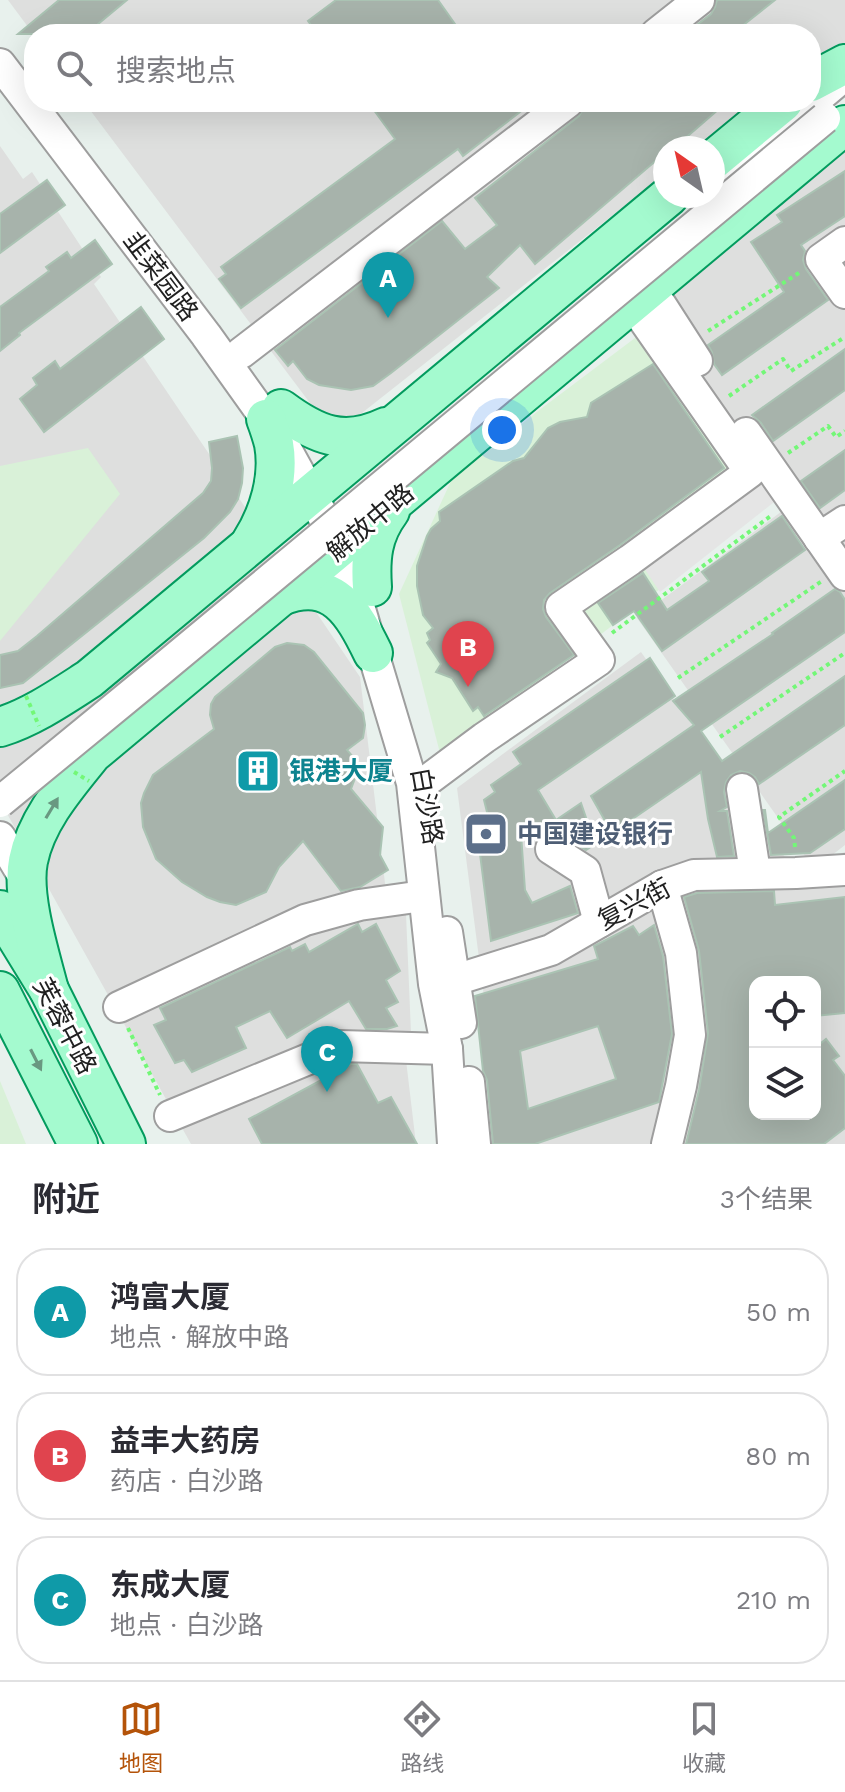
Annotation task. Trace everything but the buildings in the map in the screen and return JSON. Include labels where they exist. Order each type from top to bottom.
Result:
[{"type":"main road","name":"解放中路","points":[[821,104],[845,64]]},
{"type":"main road","name":"解放中路","points":[[725,154],[808,112]]},
{"type":"main road","name":"解放中路","points":[[49,990],[33,923],[27,862],[35,838],[67,784],[92,754],[403,494],[814,112]]},
{"type":"main road","points":[[0,727],[62,697],[89,679],[655,208]]},
{"type":"main road","points":[[247,549],[265,515],[276,467],[273,414],[338,438],[354,438],[400,420]]},
{"type":"main road","points":[[372,587],[372,548],[387,514],[403,494]]},
{"type":"main road","points":[[281,596],[310,589],[327,593],[341,602],[353,617],[373,653]]},
{"type":"main road","name":"芙蓉中路","points":[[0,910],[49,990],[126,1144]]},
{"type":"main road","name":"芙蓉中路","points":[[6,1006],[78,1144]]},
{"type":"street","points":[[669,24],[699,0]]},
{"type":"street","points":[[0,39],[24,70]]},
{"type":"street","name":"韭菜园路","points":[[0,64],[24,96]]},
{"type":"street","name":"解放中路","points":[[821,105],[845,75]]},
{"type":"street","name":"韭菜园路","points":[[36,112],[206,335],[273,414],[299,435],[319,488]]},
{"type":"street","name":"韭菜园路","points":[[57,112],[221,325],[241,353],[273,414]]},
{"type":"street","points":[[241,353],[555,112]]},
{"type":"street","name":"解放中路","points":[[725,177],[812,112]]},
{"type":"street","name":"解放中路","points":[[0,802],[162,669],[813,112]]},
{"type":"street","name":"解放中路","points":[[0,777],[163,645],[686,208]]},
{"type":"street","points":[[845,242],[821,259],[845,293]]},
{"type":"street","points":[[425,782],[599,660],[561,607],[750,472],[651,311],[686,345],[843,572]]},
{"type":"street","name":"白沙路","points":[[319,488],[372,587],[425,782],[444,982],[453,1144]]},
{"type":"street","points":[[819,538],[845,521]]},
{"type":"street","name":"白沙路","points":[[346,542],[356,596],[412,783],[423,896],[444,982],[465,1047],[475,1144]]},
{"type":"street","points":[[742,789],[755,872]]},
{"type":"street","points":[[0,837],[27,882]]},
{"type":"street","points":[[551,849],[585,871],[599,922]]},
{"type":"street","name":"复兴街","points":[[444,982],[551,950],[662,886],[694,875],[845,870]]},
{"type":"street","points":[[662,886],[681,953],[690,1035],[667,1144]]},
{"type":"street","points":[[119,1007],[305,920],[359,905],[423,896]]},
{"type":"street","points":[[170,1116],[340,1046],[447,1049]]},
{"type":"path","points":[[686,345],[777,287]]},
{"type":"path","points":[[723,399],[783,359],[791,371],[845,337]]},
{"type":"path","points":[[769,465],[828,426],[836,437],[845,431]]},
{"type":"path","points":[[635,617],[792,500]]},
{"type":"path","points":[[678,678],[843,572]]},
{"type":"path","points":[[720,737],[845,653]]},
{"type":"path","points":[[26,696],[39,726]]},
{"type":"path","points":[[779,817],[845,771]]},
{"type":"path","points":[[119,1007],[170,1116]]},
{"type":"shaded area","points":[[8,0],[845,0],[845,43],[821,60],[821,24],[26,24]]},
{"type":"shaded area","points":[[92,112],[748,112],[715,136],[653,136],[653,183],[334,435]]},
{"type":"shaded area","points":[[0,146],[23,179],[32,172],[101,277],[94,284],[360,677],[389,916],[406,914],[411,1033],[403,1035],[416,1144],[191,1144],[0,801]]},
{"type":"shaded area","points":[[845,149],[845,845],[827,859],[845,852],[845,1144],[503,1144],[457,788],[641,652],[796,873],[812,866],[637,618],[789,506],[651,304]]},
{"type":"shaded area","points":[[639,335],[767,507],[441,757],[399,594],[451,481]]},
{"type":"shaded area","points":[[88,448],[120,494],[0,641],[0,466]]},
{"type":"shaded area","points":[[757,470],[778,499],[660,592],[638,559]]},
{"type":"shaded area","points":[[0,1081],[26,1144],[0,1144]]},
{"type":"place","name":"鸿富大厦","points":[[388,318]]},
{"type":"place","name":"益丰大药房","points":[[468,687]]},
{"type":"place","name":"银港大厦","points":[[258,771]]},
{"type":"place","name":"中国建设银行","points":[[486,834]]},
{"type":"place","name":"东成大厦","points":[[327,1092]]}]
